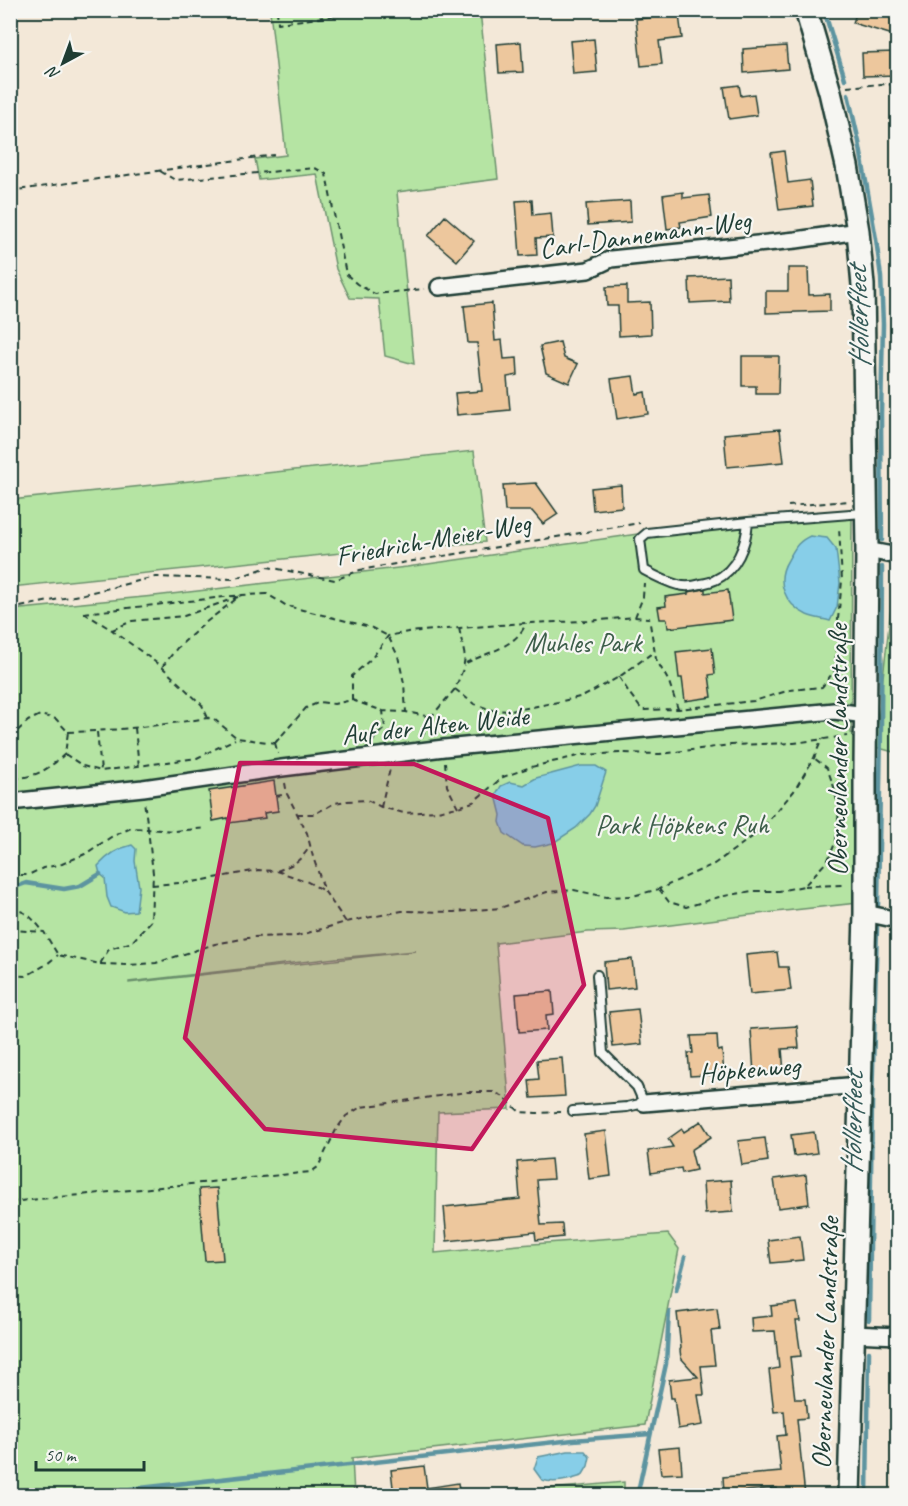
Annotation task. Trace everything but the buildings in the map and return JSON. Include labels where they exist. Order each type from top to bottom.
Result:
[{"type":"street","name":"Oberneulander Landstraße","points":[[806,10],[830,92],[847,166],[858,231],[863,285],[867,550],[865,914],[849,1496]]},
{"type":"street","name":"Carl-Dannemann-Weg","points":[[439,287],[588,270],[611,259],[796,240],[858,231]]},
{"type":"street","points":[[867,550],[897,556]]},
{"type":"street","name":"Auf der Alten Weide","points":[[10,802],[143,788],[444,748],[834,711],[866,715]]},
{"type":"street","points":[[865,914],[897,920]]},
{"type":"street","name":"Höpkenweg","points":[[644,1103],[860,1085]]},
{"type":"street","points":[[853,1334],[897,1336]]},
{"type":"lane","points":[[748,522],[742,552],[729,569],[715,580],[695,586],[680,586],[644,570],[640,539],[647,533],[748,522],[838,515],[866,506]]},
{"type":"lane","points":[[573,1111],[627,1107],[644,1103],[637,1087],[603,1053],[597,975]]},
{"type":"path","points":[[277,10],[278,22],[382,10]]},
{"type":"path","points":[[830,92],[851,86],[897,85]]},
{"type":"path","points":[[10,191],[274,155]]},
{"type":"path","points":[[160,171],[175,180],[315,168],[326,174],[346,274],[357,284],[375,294],[439,287]]},
{"type":"path","points":[[782,507],[837,501],[866,506]]},
{"type":"path","points":[[618,676],[642,710],[678,709],[754,701],[790,690],[822,687],[835,670],[842,581],[838,515]]},
{"type":"path","name":"Friedrich-Meier-Weg","points":[[10,609],[155,577],[233,579],[268,567],[335,580],[360,570],[643,523]]},
{"type":"path","points":[[635,617],[643,597],[644,570]]},
{"type":"path","points":[[208,718],[202,705],[162,667],[111,630],[84,614],[267,594],[287,606],[370,627],[388,636],[398,656],[404,683],[406,712]]},
{"type":"path","points":[[111,630],[132,621],[184,616],[242,595]]},
{"type":"path","points":[[162,667],[184,641],[242,595]]},
{"type":"path","points":[[352,700],[352,676],[372,657],[388,636],[459,628],[635,617],[649,618],[656,659],[669,682],[678,709]]},
{"type":"path","points":[[464,664],[510,643],[523,631],[526,623]]},
{"type":"path","points":[[419,752],[421,738],[431,717],[455,689],[464,664],[465,657],[459,628]]},
{"type":"path","points":[[455,689],[474,704],[492,710],[511,711],[584,696],[655,651]]},
{"type":"path","points":[[10,738],[28,721],[40,715],[56,719],[68,732],[97,732],[208,718],[214,719],[237,738],[275,743],[306,708],[320,702],[334,704],[352,700],[383,711],[406,712],[431,717]]},
{"type":"path","points":[[368,758],[375,737],[385,728],[383,711]]},
{"type":"path","points":[[135,728],[139,767]]},
{"type":"path","points":[[10,779],[29,777],[50,768],[66,754],[68,732]]},
{"type":"path","points":[[97,732],[101,771]]},
{"type":"path","points":[[297,814],[314,813],[334,803],[367,800],[381,807],[404,813],[459,807],[473,802],[503,777],[531,766],[582,754],[660,754],[731,745],[794,743],[845,736],[866,736]]},
{"type":"path","points":[[66,754],[83,766],[101,771],[197,758],[237,738]]},
{"type":"path","points":[[10,910],[18,909],[28,914],[44,932],[58,955],[100,964],[129,965],[156,963],[215,944],[253,937],[297,936],[346,922],[402,911],[454,912],[500,908],[547,892],[573,890],[606,897],[633,896],[659,889],[714,864],[759,831],[795,791],[822,739]]},
{"type":"path","points":[[444,748],[447,786],[459,807]]},
{"type":"path","points":[[381,807],[393,755]]},
{"type":"path","points":[[804,886],[828,860],[836,841],[839,810],[827,768],[814,758]]},
{"type":"path","points":[[282,768],[287,794],[308,832],[325,892],[346,922]]},
{"type":"path","points":[[100,964],[109,949],[132,942],[151,921],[153,873],[143,788]]},
{"type":"path","points":[[276,796],[287,794]]},
{"type":"path","points":[[10,875],[28,875],[43,868],[62,864],[86,854],[111,837],[131,828],[175,831],[207,828]]},
{"type":"path","points":[[277,871],[302,858],[310,845]]},
{"type":"path","points":[[152,885],[193,882],[258,870],[277,871],[306,881],[325,892]]},
{"type":"path","points":[[659,889],[669,902],[686,907],[719,897],[752,891],[865,884]]},
{"type":"path","points":[[10,930],[44,932]]},
{"type":"path","points":[[10,975],[26,976],[48,964],[58,955]]},
{"type":"path","points":[[10,1202],[311,1172],[318,1167],[336,1130],[346,1116],[361,1107],[467,1092],[493,1092],[502,1096],[520,1112],[573,1111]]},
{"type":"highlighted area","points":[[240,763],[414,764],[548,818],[584,985],[472,1149],[265,1129],[185,1038]]},
{"type":"green space","points":[[270,11],[480,11],[498,179],[397,192],[414,364],[385,356],[379,299],[350,298],[336,269],[317,174],[259,180],[255,159],[286,155]]},
{"type":"green space","points":[[474,451],[485,542],[351,552],[11,587],[11,500]]},
{"type":"green space","points":[[852,511],[851,733],[858,734],[857,903],[624,931],[588,932],[496,943],[510,1109],[438,1112],[435,1253],[668,1234],[679,1249],[645,1425],[352,1458],[354,1495],[11,1495],[10,996],[19,995],[10,995],[11,610],[407,567],[708,524]],"holes":[[[416,951],[129,983],[336,958]]]},
{"type":"green space","points":[[894,582],[898,583],[897,753],[875,747]]},
{"type":"green space","points":[[624,1482],[624,1495],[530,1496],[529,1491]]},
{"type":"water","points":[[810,536],[827,538],[836,549],[840,583],[837,607],[830,621],[810,616],[792,605],[782,584],[784,568],[788,560],[797,546]]},
{"type":"water","points":[[581,766],[596,766],[606,772],[595,806],[576,828],[553,843],[535,847],[523,846],[504,833],[496,795],[501,786],[510,782],[524,785],[536,778]]},
{"type":"water","points":[[132,845],[136,849],[135,861],[139,887],[136,911],[125,912],[111,907],[107,897],[105,878],[100,874],[98,866],[113,852]]},
{"type":"water","points":[[568,1451],[585,1451],[590,1457],[582,1476],[557,1482],[542,1480],[534,1469],[538,1457]]},
{"type":"waterway","name":"Hollerfleet","points":[[824,10],[845,79]]},
{"type":"waterway","name":"Hollerfleet","points":[[848,94],[859,142],[881,277],[883,324],[882,540]]},
{"type":"waterway","name":"Hollerfleet","points":[[878,905],[882,567]]},
{"type":"waterway","points":[[10,889],[26,883],[64,889],[80,886],[100,874]]},
{"type":"waterway","name":"Hollerfleet","points":[[869,1320],[877,927]]},
{"type":"waterway","points":[[676,1291],[685,1257]]},
{"type":"waterway","points":[[637,1496],[666,1364],[669,1312]]},
{"type":"waterway","name":"Hollerfleet","points":[[867,1496],[869,1352]]},
{"type":"waterway","points":[[68,1496],[573,1440],[650,1434]]},
{"type":"park label","name":"Muhles Park","points":[[583,642]]},
{"type":"park label","name":"Park Höpkens Ruh","points":[[682,824]]}]
